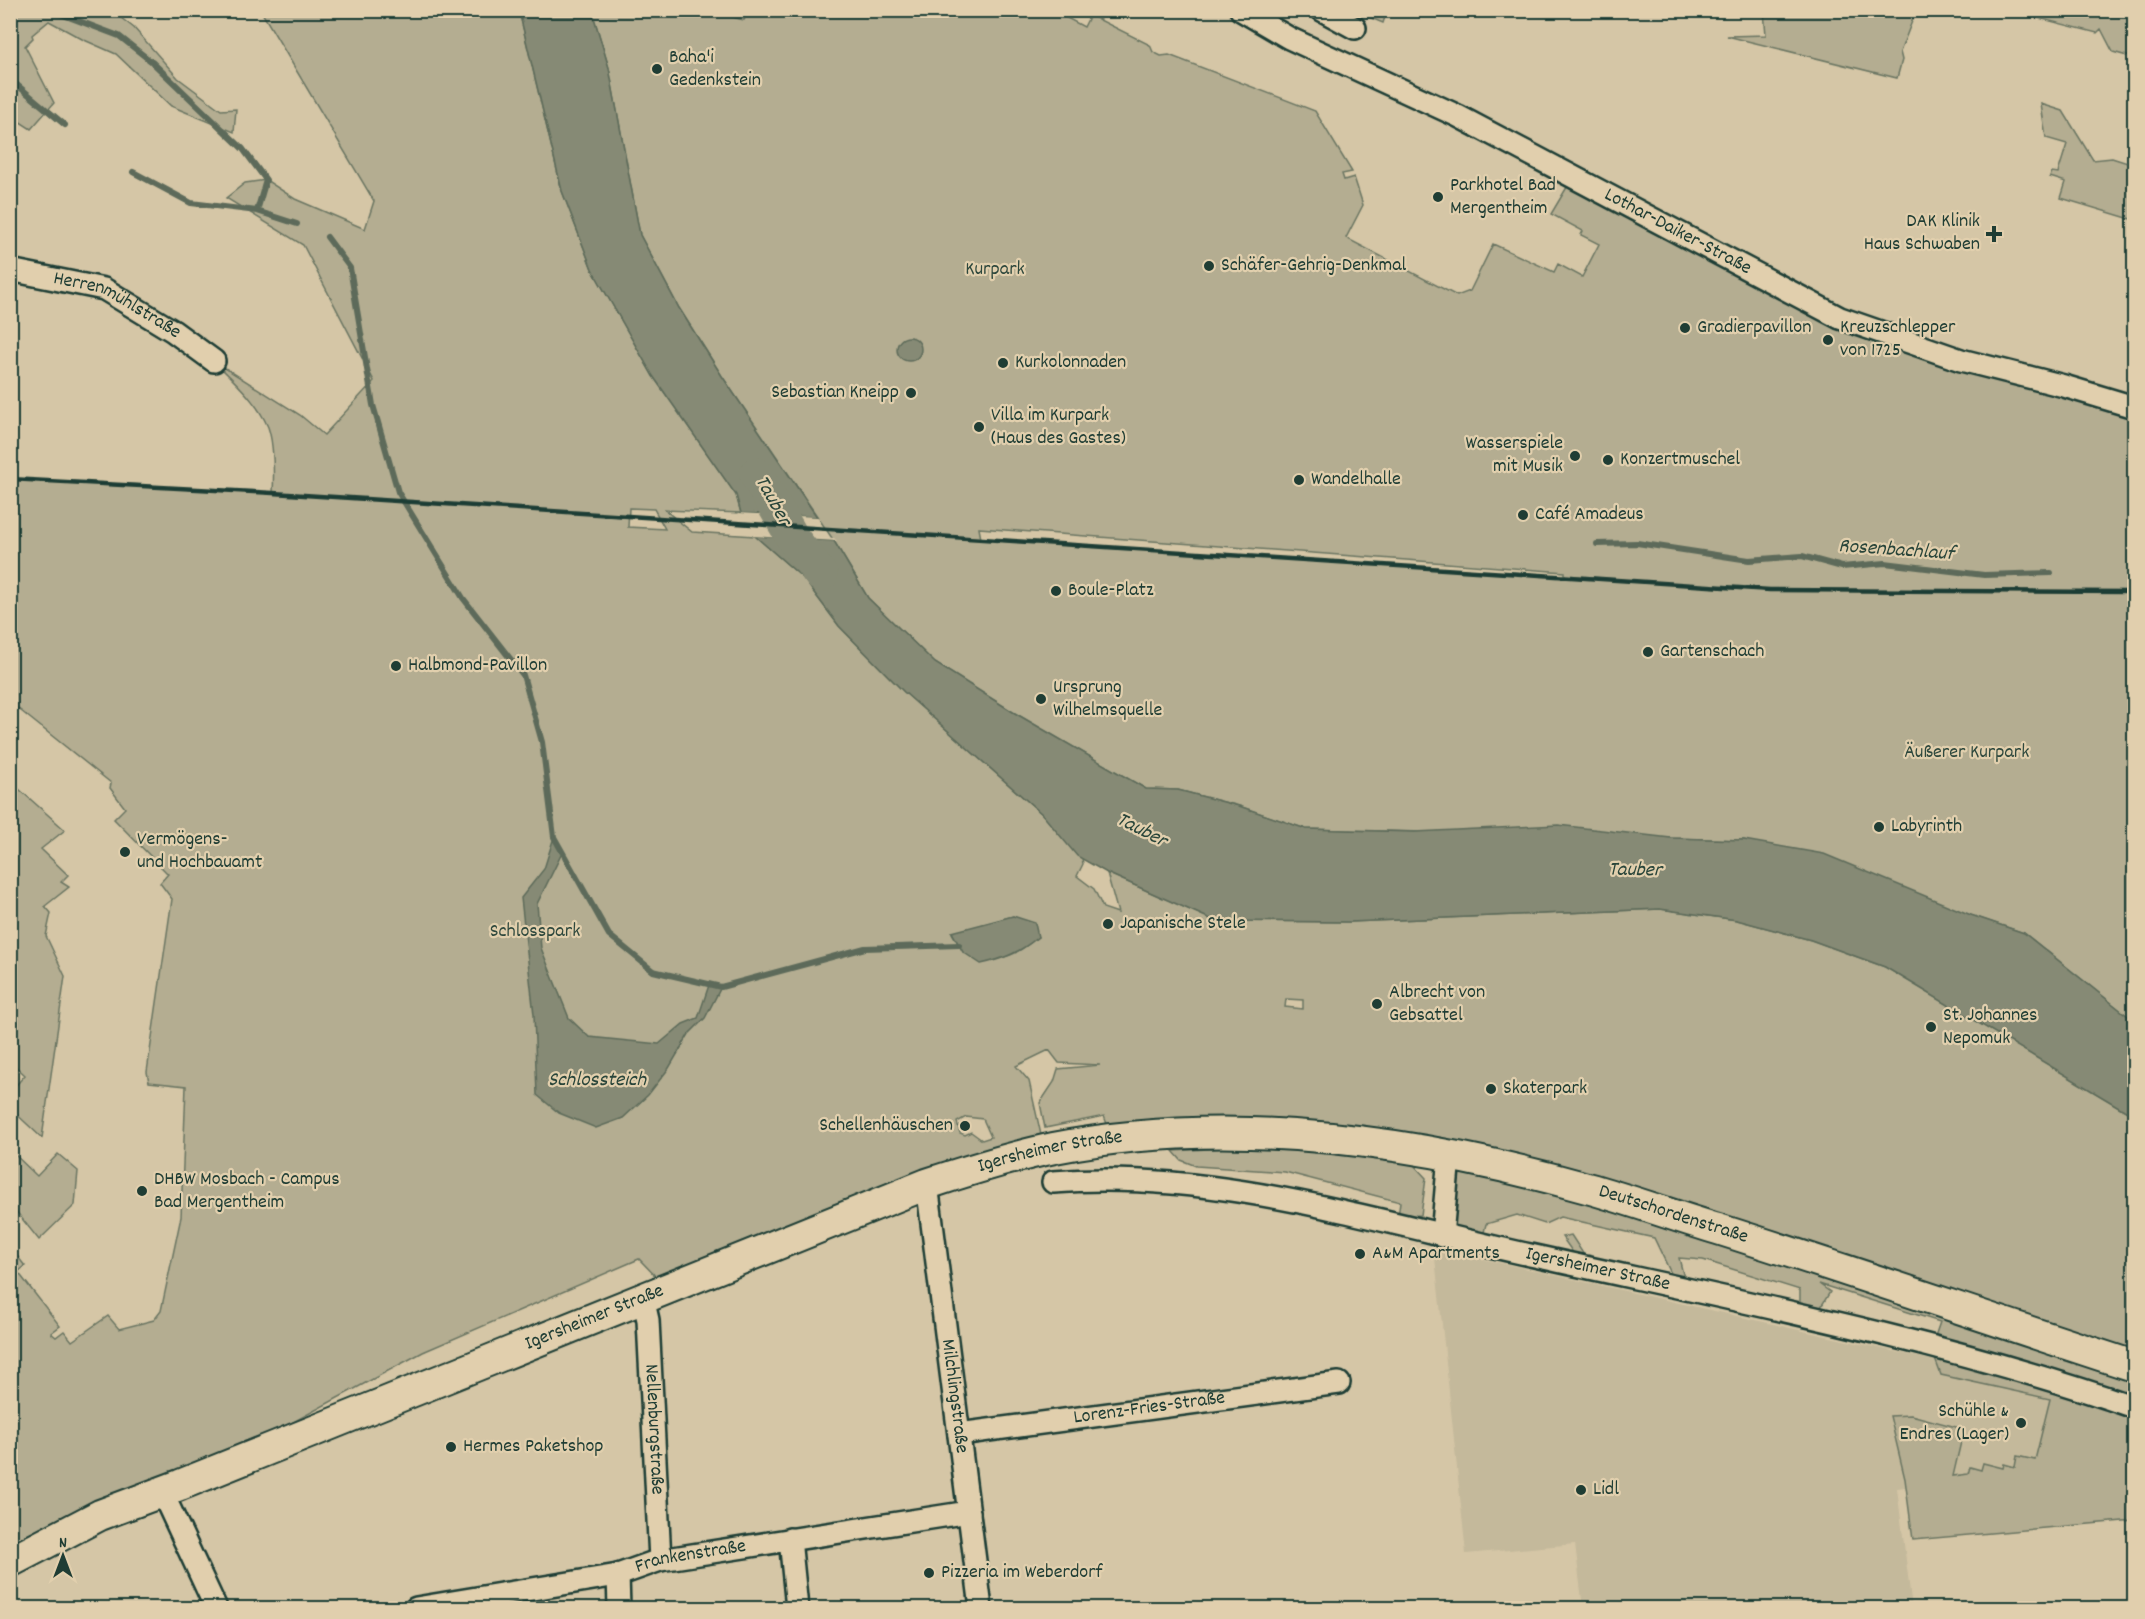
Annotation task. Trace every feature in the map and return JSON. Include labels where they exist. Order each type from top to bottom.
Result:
[{"type":"street","name":"Lothar-Daiker-Straße","points":[[1241,10],[1289,38],[1458,116],[1840,318],[1961,360],[2064,386],[2134,408]]},
{"type":"street","points":[[1322,10],[1355,28]]},
{"type":"street","name":"Herrenmühlstraße","points":[[10,270],[104,289],[173,331],[214,361]]},
{"type":"street","name":"Deutschordenstraße","points":[[1196,1133],[1268,1134],[1393,1145],[1588,1188],[1853,1272],[2134,1366]]},
{"type":"street","name":"Igersheimer Straße","points":[[10,1562],[100,1515],[927,1184],[991,1163],[1056,1148],[1196,1133]]},
{"type":"street","points":[[1442,1236],[1449,1156]]},
{"type":"street","name":"Igersheimer Straße","points":[[1053,1182],[1088,1179],[1200,1185],[1299,1203],[1858,1328],[2002,1365],[2134,1407]]},
{"type":"street","name":"Milchlingstraße","points":[[927,1184],[981,1608]]},
{"type":"street","name":"Nellenburgstraße","points":[[643,1298],[648,1320],[660,1560]]},
{"type":"street","name":"Lorenz-Fries-Straße","points":[[959,1434],[1339,1383]]},
{"type":"street","points":[[162,1492],[216,1608]]},
{"type":"street","name":"Frankenstraße","points":[[416,1608],[618,1575],[660,1560],[969,1512]]},
{"type":"street","points":[[10,1549],[53,1527],[100,1515]]},
{"type":"street","points":[[790,1539],[797,1608]]},
{"type":"street","points":[[618,1575],[619,1608]]},
{"type":"shaded area","points":[[1434,1248],[1928,1359],[2134,1419],[2134,1454],[1897,1488],[1912,1608],[1583,1608],[1575,1544],[1466,1554]]},
{"type":"green space","name":"Kurpark","points":[[749,10],[1052,10],[1084,27],[1090,15],[1150,45],[1153,52],[1161,56],[1169,55],[1315,111],[1352,172],[1342,174],[1344,180],[1354,177],[1363,205],[1346,238],[1457,296],[1470,291],[1493,244],[1554,272],[1558,264],[1582,277],[1599,244],[1581,235],[1583,231],[1551,214],[1573,177],[1840,318],[2134,407],[2134,1021],[2024,933],[1744,840],[1306,829],[1239,806],[1178,790],[1146,789],[1013,712],[935,663],[868,598],[834,541],[722,376],[679,308],[640,235],[609,68],[592,11],[710,11],[744,20]],"holes":[[[979,528],[1565,572],[1565,575],[1680,584],[981,539]]]},
{"type":"green space","points":[[10,11],[112,11],[134,28],[178,78],[221,110],[236,109],[234,132],[171,106],[116,54],[49,21],[32,35],[33,38],[25,46],[54,103],[31,129],[11,116]]},
{"type":"green space","name":"Schlosspark","points":[[261,11],[519,11],[562,191],[592,269],[653,376],[736,495],[741,513],[665,510],[692,532],[755,536],[803,578],[839,626],[904,692],[1042,814],[1082,858],[1083,864],[1077,876],[1094,889],[1103,908],[1118,913],[1107,873],[1215,921],[1350,922],[1660,909],[1737,920],[1811,940],[1885,967],[2134,1116],[2134,1520],[1913,1540],[1905,1479],[1890,1416],[1911,1415],[1964,1429],[1953,1476],[1968,1474],[1970,1467],[1981,1470],[1983,1463],[2003,1468],[2004,1464],[2015,1467],[2017,1456],[2035,1460],[2050,1399],[1941,1375],[1931,1348],[1940,1322],[1819,1284],[1830,1292],[1815,1317],[1800,1313],[1800,1290],[1703,1260],[1679,1258],[1687,1290],[1678,1288],[1654,1238],[1560,1217],[1545,1224],[1517,1215],[1486,1224],[1481,1244],[1442,1236],[1449,1156],[1393,1145],[1056,1148],[668,1289],[639,1259],[423,1352],[169,1489],[11,1549],[10,1247],[25,1266],[18,1272],[60,1326],[51,1333],[56,1337],[64,1331],[72,1341],[108,1316],[119,1329],[154,1320],[161,1311],[181,1217],[186,1086],[149,1082],[147,1072],[172,899],[160,883],[168,874],[114,819],[125,808],[110,788],[111,783],[11,703],[11,479],[273,493],[272,450],[268,427],[251,400],[214,361],[300,415],[324,435],[374,381],[303,245],[226,198],[245,183],[266,180],[295,199],[365,229],[374,201]],"holes":[[[629,508],[654,509],[665,529],[628,527]],[[1013,916],[1038,937],[1011,955],[995,957],[963,952],[952,933]],[[1286,999],[1303,1000],[1303,1009],[1285,1007]],[[1049,1050],[1059,1063],[1100,1065],[1058,1069],[1054,1082],[1040,1103],[1045,1128],[1104,1116],[1107,1124],[1041,1135],[1029,1081],[1016,1066]],[[966,1117],[983,1119],[991,1137],[982,1140],[971,1132],[965,1135],[960,1133],[957,1122]]]},
{"type":"green space","points":[[1354,11],[1387,11],[1383,23]]},
{"type":"green space","points":[[1764,11],[1916,11],[1900,52],[1902,60],[1897,78],[1727,36],[1766,35]]},
{"type":"green space","points":[[2011,11],[2134,11],[2134,58],[2113,52],[2101,29],[2097,33]]},
{"type":"green space","points":[[2041,104],[2063,111],[2093,160],[2112,158],[2134,165],[2134,220],[2061,198],[2066,182],[2050,177],[2052,172],[2058,173],[2067,144],[2046,138]]},
{"type":"green space","points":[[11,782],[65,830],[41,849],[68,875],[61,882],[69,887],[45,906],[51,913],[46,936],[65,976],[42,1138],[11,1109],[11,1091],[25,1075],[10,1061]]},
{"type":"green space","points":[[1226,1148],[1307,1149],[1411,1162],[1426,1178],[1421,1215],[1398,1217],[1400,1202],[1285,1172],[1196,1166],[1181,1160],[1173,1151]]},
{"type":"green space","points":[[11,1151],[37,1176],[58,1154],[78,1171],[75,1205],[39,1240],[11,1205]]},
{"type":"green space","points":[[1571,1235],[1584,1255],[1574,1254],[1562,1237]]},
{"type":"water","points":[[519,11],[592,11],[609,68],[640,235],[679,308],[817,517],[741,513],[736,495],[653,376],[592,269],[562,191]]},
{"type":"water","points":[[909,337],[918,340],[921,349],[918,358],[909,361],[900,358],[897,349],[900,340]]},
{"type":"water","points":[[755,536],[834,541],[868,598],[935,663],[1013,712],[1146,789],[1178,790],[1239,806],[1306,829],[1415,832],[1558,825],[1671,838],[1744,840],[1824,854],[1971,915],[2024,933],[2134,1021],[2134,1116],[1885,967],[1811,940],[1737,920],[1660,909],[1350,922],[1215,921],[1107,873],[1077,856],[1042,814],[904,692],[839,626],[803,578]]},
{"type":"water","name":"Schlossteich","points":[[554,837],[562,853],[537,904],[541,948],[569,1018],[589,1037],[659,1044],[683,1024],[698,1018],[709,985],[721,987],[705,1018],[689,1034],[669,1068],[648,1095],[623,1118],[596,1128],[559,1113],[537,1095],[534,1015],[521,898],[544,869]]},
{"type":"water","points":[[1013,916],[1035,923],[1038,937],[1018,951],[989,962],[981,964],[963,952],[952,932]]},
{"type":"pier","points":[[738,513],[820,518],[817,520],[741,516]]},
{"type":"pier","points":[[755,533],[834,538],[837,541],[752,536]]},
{"type":"waterway","points":[[50,10],[119,36],[152,62],[243,149],[266,180],[257,211]]},
{"type":"waterway","points":[[10,79],[65,125]]},
{"type":"waterway","points":[[133,172],[191,203],[257,211],[297,224]]},
{"type":"waterway","points":[[327,237],[350,268],[373,405],[398,492],[463,598],[523,675],[542,742],[554,837],[609,935],[653,971],[721,987],[865,948],[959,945]]},
{"type":"waterway","name":"Tauber","points":[[756,474],[794,540],[821,575]]},
{"type":"waterway","name":"Rosenbachlauf","points":[[1597,544],[1637,543],[1749,560],[1802,556],[1842,567],[1885,563],[1984,575],[2051,573]]},
{"type":"railway","points":[[10,479],[273,493],[1770,590],[2134,592]]},
{"type":"place","name":"Baha'i Gedenkstein","points":[[657,69]]},
{"type":"place","name":"Parkhotel Bad Mergentheim","points":[[1438,197]]},
{"type":"place","name":"DAK Klinik Haus Schwaben","points":[[1994,234]]},
{"type":"place","name":"Schäfer-Gehrig-Denkmal","points":[[1209,266]]},
{"type":"place","name":"Gradierpavillon","points":[[1685,328]]},
{"type":"place","name":"Kreuzschlepper von 1725","points":[[1828,340]]},
{"type":"place","name":"Kurkolonnaden","points":[[1003,363]]},
{"type":"place","name":"Sebastian Kneipp","points":[[911,393]]},
{"type":"place","name":"Villa im Kurpark (Haus des Gastes)","points":[[979,427]]},
{"type":"place","name":"Wasserspiele mit Musik","points":[[1575,456]]},
{"type":"place","name":"Konzertmuschel","points":[[1608,460]]},
{"type":"place","name":"Wandelhalle","points":[[1299,480]]},
{"type":"place","name":"Café Amadeus","points":[[1523,515]]},
{"type":"place","name":"Boule-Platz","points":[[1056,591]]},
{"type":"place","name":"Gartenschach","points":[[1648,652]]},
{"type":"place","name":"Halbmond-Pavillon","points":[[396,666]]},
{"type":"place","name":"Ursprung Wilhelmsquelle","points":[[1041,699]]},
{"type":"place","name":"Labyrinth","points":[[1879,827]]},
{"type":"place","name":"Vermögens- und Hochbauamt","points":[[125,852]]},
{"type":"place","name":"Japanische Stele","points":[[1108,924]]},
{"type":"place","name":"Albrecht von Gebsattel","points":[[1377,1004]]},
{"type":"place","name":"St. Johannes Nepomuk","points":[[1931,1027]]},
{"type":"place","name":"Skaterpark","points":[[1491,1089]]},
{"type":"place","name":"Schellenhäuschen","points":[[965,1126]]},
{"type":"place","name":"DHBW Mosbach - Campus Bad Mergentheim","points":[[142,1191]]},
{"type":"place","name":"A&M Apartments","points":[[1360,1254]]},
{"type":"place","name":"Schühle & Endres (Lager)","points":[[2021,1423]]},
{"type":"place","name":"Hermes Paketshop","points":[[451,1447]]},
{"type":"place","name":"Lidl","points":[[1581,1490]]},
{"type":"place","name":"Pizzeria im Weberdorf","points":[[929,1573]]},
{"type":"park label","name":"Äußerer Kurpark","points":[[1967,753]]}]
